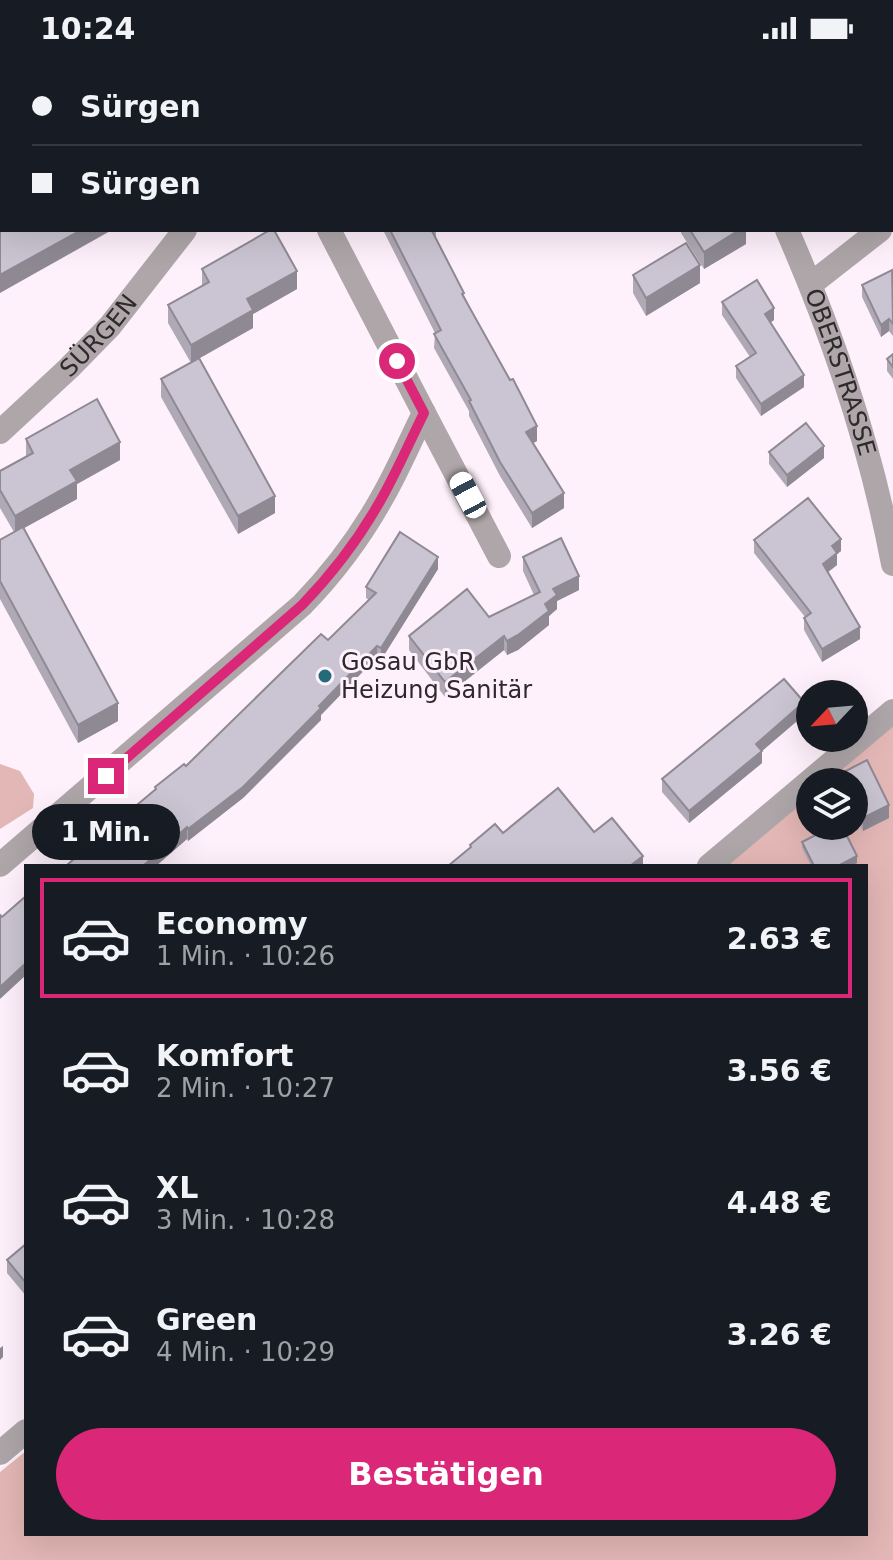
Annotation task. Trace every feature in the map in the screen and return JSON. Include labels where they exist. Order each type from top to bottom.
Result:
[{"type":"street","name":"SÜRGEN","points":[[0,432],[110,326],[183,232]]},
{"type":"street","points":[[330,232],[499,556]]},
{"type":"street","name":"OBERSTRASSE","points":[[788,232],[842,367],[875,483],[893,564]]},
{"type":"street","points":[[811,284],[877,232]]},
{"type":"street","points":[[0,865],[297,610],[329,578],[383,497],[424,413]]},
{"type":"street","points":[[711,864],[893,711]]},
{"type":"street","points":[[0,1453],[24,1433]]},
{"type":"shaded area","points":[[893,715],[893,1560],[0,1560],[0,1472],[24,1453],[24,1536],[868,1536],[868,864],[718,864],[796,798],[796,840],[868,840],[868,768],[831,768],[849,752],[868,752],[868,736]]},
{"type":"shaded area","points":[[0,764],[20,771],[34,794],[33,808],[0,829]]},
{"type":"building","points":[[0,232],[77,232],[0,275]]},
{"type":"building","points":[[267,232],[275,232],[297,271],[247,299],[253,310],[191,345],[168,305],[209,282],[202,269]]},
{"type":"building","points":[[391,232],[433,232],[462,294],[537,426],[526,432],[564,493],[532,513],[500,462],[471,400],[434,334],[441,330]]},
{"type":"building","points":[[691,232],[736,232],[704,252]]},
{"type":"building","points":[[686,243],[700,265],[646,298],[633,275]]},
{"type":"building","points":[[892,270],[893,324],[889,319],[881,325],[862,285]]},
{"type":"building","points":[[757,280],[774,308],[765,314],[804,375],[761,404],[736,366],[756,353],[722,302]]},
{"type":"building","points":[[199,358],[275,496],[238,516],[161,379]]},
{"type":"building","points":[[97,399],[120,442],[70,470],[77,481],[15,516],[0,490],[0,471],[33,453],[26,439]]},
{"type":"building","points":[[806,423],[824,446],[787,475],[769,452]]},
{"type":"building","points":[[808,498],[841,539],[832,546],[837,553],[823,564],[860,627],[822,649],[804,618],[811,613],[754,540]]},
{"type":"building","points":[[23,527],[118,703],[78,725],[0,581],[0,540]]},
{"type":"building","points":[[400,532],[438,557],[381,648],[377,646],[243,787],[187,827],[145,864],[68,864],[155,787],[184,764],[186,766],[321,634],[328,640],[376,593],[366,587]]},
{"type":"building","points":[[561,538],[579,576],[553,589],[557,595],[545,604],[549,611],[518,635],[507,641],[504,636],[445,682],[409,636],[467,589],[489,617],[540,592],[523,557]]},
{"type":"building","points":[[784,679],[796,693],[796,709],[756,744],[762,751],[689,811],[662,779]]},
{"type":"building","points":[[867,760],[889,805],[868,816],[868,768],[852,768]]},
{"type":"building","points":[[558,788],[594,832],[612,818],[643,856],[633,864],[450,864],[495,824],[503,833]]},
{"type":"building","points":[[806,840],[849,840],[857,856],[842,864],[813,864],[802,842]]},
{"type":"building","points":[[24,898],[24,965],[0,987],[0,915],[2,917]]},
{"type":"building","points":[[24,1246],[24,1281],[7,1260]]},
{"type":"place","name":"Gosau GbR Heizung Sanitär","points":[[325,676]]},
{"type":"route","points":[[106,776],[302,605],[329,578],[354,544],[383,497],[424,413],[397,361]]}]
